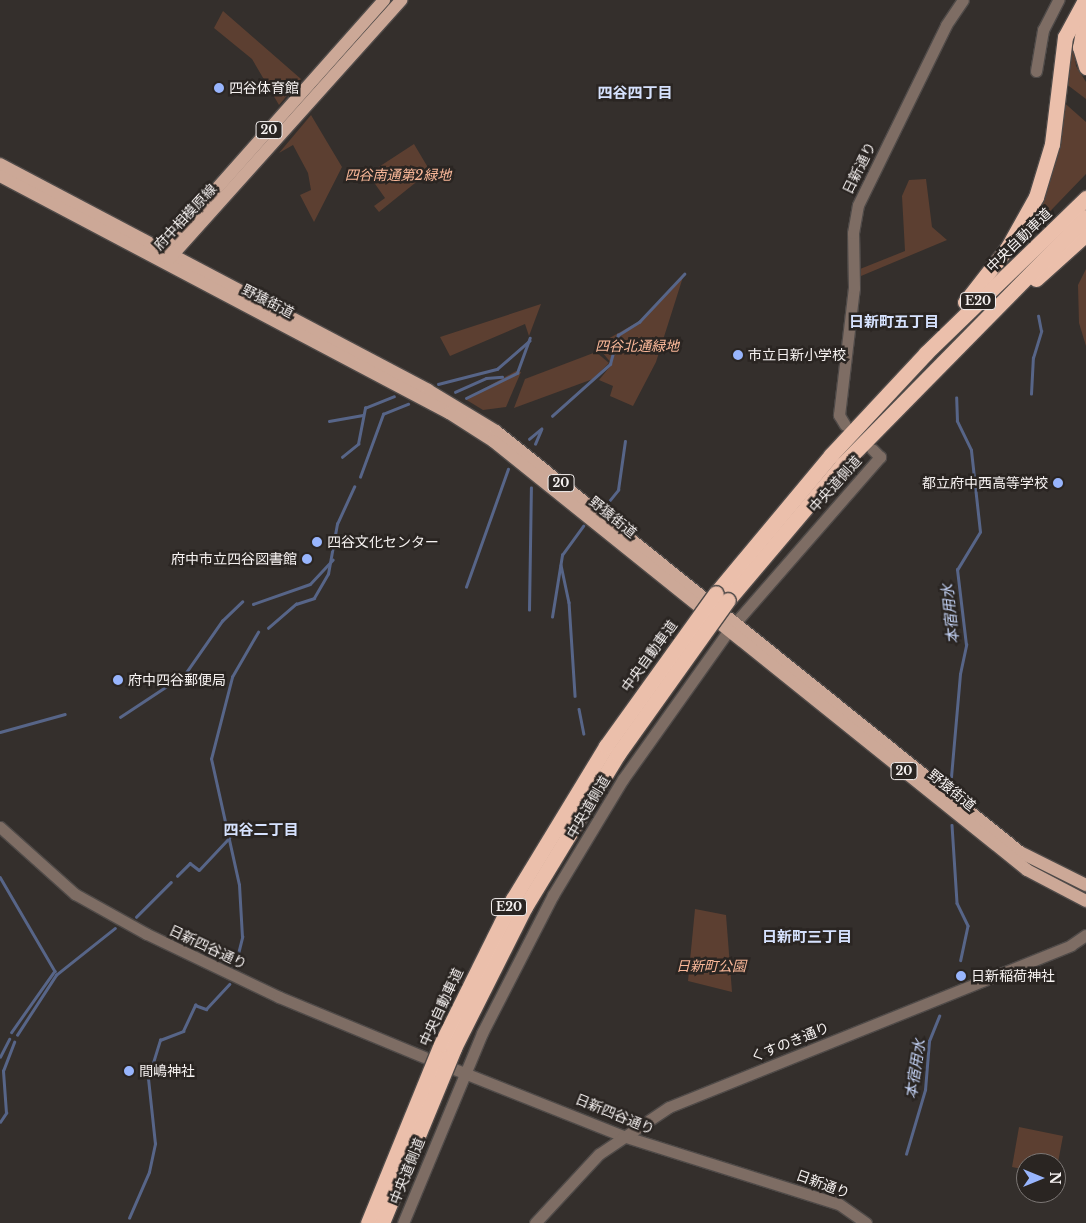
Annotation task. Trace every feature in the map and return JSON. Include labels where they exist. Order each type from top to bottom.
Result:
[{"type":"highway","points":[[875,407],[1018,232],[1048,164],[1065,37],[1085,0]]},
{"type":"highway","points":[[1086,14],[1080,47],[1086,67]]},
{"type":"highway","name":"中央自動車道","points":[[368,1223],[441,1044],[513,899],[601,753],[722,597],[875,407],[1086,198]]},
{"type":"highway","name":"中央自動車道","points":[[382,1223],[454,1048],[525,907],[618,754],[722,597],[883,421],[1086,217]]},
{"type":"highway","points":[[883,421],[1086,234]]},
{"type":"main road","name":"府中相模原線","points":[[340,60],[384,0]]},
{"type":"main road","name":"府中相模原線","points":[[162,263],[168,252],[340,60],[401,0]]},
{"type":"main road","points":[[0,156],[50,191]]},
{"type":"main road","name":"野猿街道","points":[[0,164],[474,417],[733,626],[1020,852],[1086,885]]},
{"type":"main road","name":"野猿街道","points":[[0,176],[472,427],[733,626],[1027,870],[1086,901]]},
{"type":"main road","points":[[0,184],[48,208],[65,210]]},
{"type":"street","name":"日新通り","points":[[845,425],[839,415],[854,288],[852,233],[858,205],[946,25],[963,0]]},
{"type":"street","points":[[1036,71],[1043,30],[1058,0]]},
{"type":"street","name":"中央道側道","points":[[402,1223],[458,1071],[553,895],[618,787],[733,626],[876,453]]},
{"type":"street","name":"日新四谷通り","points":[[0,827],[74,894],[147,934],[279,997],[424,1057]]},
{"type":"street","name":"くすのき通り","points":[[535,1223],[573,1178],[623,1136],[691,1097],[1071,945],[1086,935]]},
{"type":"street","name":"日新四谷通り","points":[[458,1071],[623,1136],[767,1180]]},
{"type":"street","name":"日新通り","points":[[767,1180],[839,1204],[866,1223]]},
{"type":"green space","points":[[223,11],[301,79],[279,105],[252,59],[214,28]]},
{"type":"green space","points":[[1073,45],[1076,66],[1086,82],[1086,99],[1065,83]]},
{"type":"green space","points":[[1060,99],[1086,122],[1086,174],[1031,231],[1050,170]]},
{"type":"green space","points":[[311,115],[342,167],[314,222],[300,195],[311,190],[308,173],[293,145],[279,153]]},
{"type":"green space","name":"四谷南通第2緑地","points":[[414,144],[430,171],[379,212],[374,206],[385,198],[368,174]]},
{"type":"green space","points":[[926,179],[932,227],[947,240],[861,276],[860,269],[905,251],[902,196],[909,180]]},
{"type":"green space","points":[[1086,269],[1086,346],[1079,323],[1078,285]]},
{"type":"green space","name":"四谷北通緑地","points":[[683,277],[656,362],[633,406],[610,396],[613,386],[599,380],[612,364],[597,346],[606,352],[612,345],[606,340],[645,318]]},
{"type":"green space","points":[[541,304],[529,336],[525,324],[450,356],[440,337]]},
{"type":"green space","points":[[596,352],[609,363],[593,379],[514,408],[525,379]]},
{"type":"green space","points":[[516,371],[521,372],[506,407],[483,410],[465,399]]},
{"type":"green space","name":"日新町公園","points":[[695,909],[726,915],[732,992],[688,981]]},
{"type":"green space","points":[[1019,1127],[1063,1136],[1060,1153],[1016,1153],[1016,1168],[1012,1167]]},
{"type":"waterway","points":[[552,416],[610,364],[618,335],[639,322],[684,274]]},
{"type":"waterway","points":[[1031,394],[1033,358],[1041,331],[1038,316]]},
{"type":"waterway","points":[[466,398],[517,373],[530,338]]},
{"type":"waterway","points":[[438,384],[497,369],[529,341]]},
{"type":"waterway","points":[[455,392],[486,378],[502,377]]},
{"type":"waterway","points":[[342,457],[358,444],[365,408],[394,396]]},
{"type":"waterway","name":"本宿用水","points":[[951,777],[960,674],[966,645],[957,570],[980,532],[971,450],[957,421],[956,398]]},
{"type":"waterway","points":[[360,477],[383,414],[408,404]]},
{"type":"waterway","points":[[329,421],[362,415]]},
{"type":"waterway","points":[[529,439],[541,429]]},
{"type":"waterway","points":[[535,444],[541,430]]},
{"type":"waterway","points":[[610,500],[618,490],[625,441]]},
{"type":"waterway","points":[[466,587],[508,469]]},
{"type":"waterway","points":[[268,628],[296,604],[314,598],[328,574],[337,524],[354,487]]},
{"type":"waterway","points":[[529,610],[531,488]]},
{"type":"waterway","points":[[552,617],[562,555],[583,526]]},
{"type":"waterway","points":[[253,604],[310,584],[332,560]]},
{"type":"waterway","points":[[561,565],[569,602],[575,696]]},
{"type":"waterway","points":[[120,717],[185,674],[222,621],[242,602]]},
{"type":"waterway","points":[[235,966],[242,937],[239,885],[211,759],[232,677],[258,632]]},
{"type":"waterway","points":[[579,709],[584,734]]},
{"type":"waterway","points":[[0,732],[65,714]]},
{"type":"waterway","name":"本宿用水","points":[[952,825],[957,903],[968,926],[961,960]]},
{"type":"waterway","points":[[177,876],[190,863],[199,870],[229,838]]},
{"type":"waterway","points":[[0,877],[55,971],[12,1032]]},
{"type":"waterway","points":[[136,917],[171,882]]},
{"type":"waterway","points":[[17,1035],[56,975],[115,928]]},
{"type":"waterway","points":[[129,1218],[149,1172],[155,1144],[148,1079],[160,1040],[183,1031],[195,1005],[206,1009],[229,984]]},
{"type":"waterway","name":"本宿用水","points":[[906,1154],[925,1090],[929,1041],[939,1016]]},
{"type":"waterway","points":[[0,1057],[9,1039]]},
{"type":"waterway","points":[[0,1122],[6,1113],[3,1071],[14,1042]]},
{"type":"place","name":"四谷体育館","points":[[219,88]]},
{"type":"place","name":"市立日新小学校","points":[[738,355]]},
{"type":"place","name":"都立府中西高等学校","points":[[1058,483]]},
{"type":"place","name":"四谷文化センター","points":[[317,542]]},
{"type":"place","name":"府中市立四谷図書館","points":[[307,559]]},
{"type":"place","name":"府中四谷郵便局","points":[[118,680]]},
{"type":"place","name":"日新稲荷神社","points":[[961,976]]},
{"type":"place","name":"間嶋神社","points":[[129,1071]]},
{"type":"district","name":"四谷四丁目","points":[[635,93]]},
{"type":"district","name":"日新町五丁目","points":[[894,322]]},
{"type":"district","name":"四谷二丁目","points":[[261,830]]},
{"type":"district","name":"日新町三丁目","points":[[807,937]]}]
